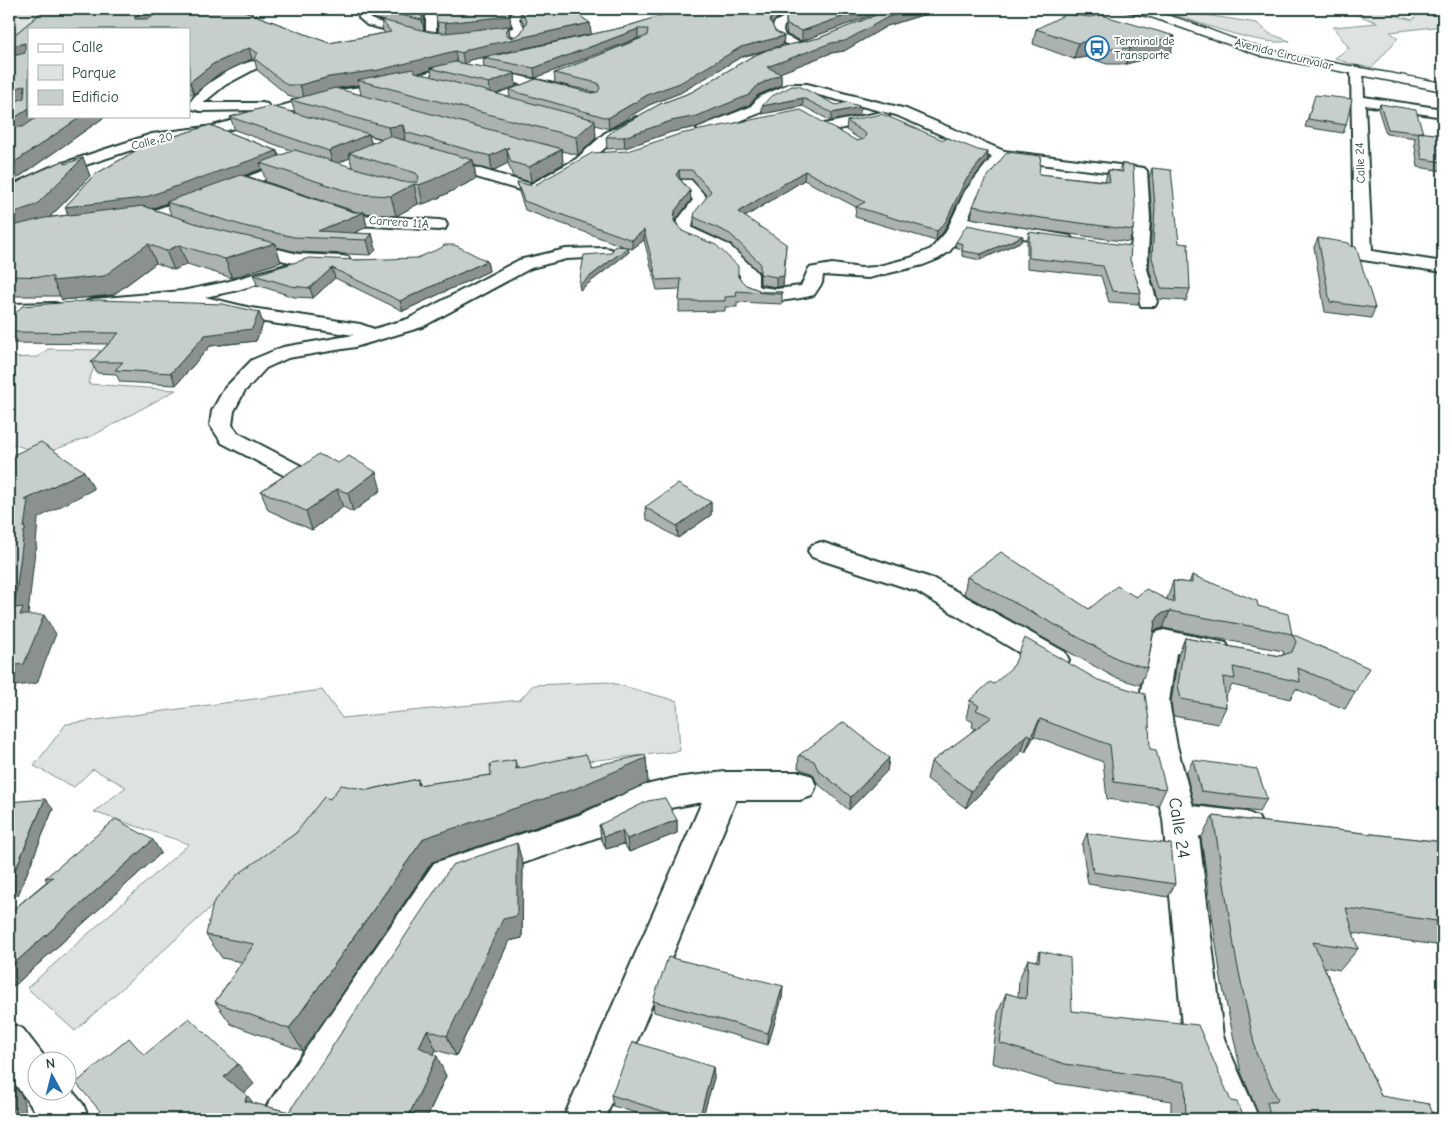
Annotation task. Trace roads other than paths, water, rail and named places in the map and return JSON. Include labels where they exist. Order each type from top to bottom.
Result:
[{"type":"main road","name":"Avenida Circunvalar","points":[[1129,9],[1158,16],[1266,53],[1443,87]]},
{"type":"street","points":[[350,9],[363,12],[371,23],[432,38],[447,39]]},
{"type":"street","points":[[431,9],[432,38]]},
{"type":"street","points":[[512,55],[520,38],[521,31],[514,19],[520,9]]},
{"type":"street","points":[[781,51],[808,45],[780,38],[777,30],[779,24],[806,9]]},
{"type":"street","points":[[465,37],[521,31]]},
{"type":"street","points":[[382,88],[423,84],[490,61]]},
{"type":"street","points":[[253,65],[207,92],[196,100],[195,105],[212,107],[294,107]]},
{"type":"street","name":"Calle 20","points":[[9,192],[53,171],[157,138],[214,130],[333,95],[382,88],[463,70],[574,93]]},
{"type":"street","name":"Calle 24","points":[[1357,71],[1363,255],[1443,268]]},
{"type":"street","points":[[518,91],[554,78]]},
{"type":"street","points":[[423,84],[440,89]]},
{"type":"street","points":[[704,130],[755,110],[764,100],[789,88],[799,87],[818,89],[901,112],[1001,155],[1139,171],[1142,218],[1138,269],[1148,302]]},
{"type":"street","points":[[333,95],[370,105]]},
{"type":"street","points":[[1358,100],[1443,113]]},
{"type":"street","points":[[274,112],[301,120]]},
{"type":"street","points":[[829,127],[901,112]]},
{"type":"street","points":[[320,126],[533,189],[584,159],[610,136],[649,114]]},
{"type":"street","points":[[686,134],[767,119]]},
{"type":"street","points":[[816,120],[850,140]]},
{"type":"street","points":[[214,130],[240,139]]},
{"type":"street","points":[[592,132],[610,136]]},
{"type":"street","points":[[369,158],[411,140]]},
{"type":"street","points":[[124,164],[158,148]]},
{"type":"street","points":[[111,221],[151,217],[245,182],[304,163],[274,152]]},
{"type":"street","points":[[686,182],[701,200],[685,222],[684,229],[690,235],[723,249],[749,274],[749,287],[755,292],[779,295],[807,292],[813,283],[815,272],[825,268],[872,273],[938,253],[953,235],[960,222],[962,210],[974,190],[1001,155]]},
{"type":"street","points":[[562,157],[584,159],[606,156]]},
{"type":"street","points":[[245,182],[273,192]]},
{"type":"street","name":"Carrera 11A","points":[[320,207],[358,220],[439,225]]},
{"type":"street","points":[[151,217],[176,226]]},
{"type":"street","points":[[960,222],[1032,236],[1081,242]]},
{"type":"street","points":[[227,242],[298,259],[362,262]]},
{"type":"street","points":[[1120,248],[1139,250]]},
{"type":"street","points":[[303,476],[230,438],[221,426],[223,411],[235,389],[259,364],[283,353],[366,338],[415,324],[525,264],[566,254],[605,253]]},
{"type":"street","points":[[9,310],[41,310],[181,296],[228,288],[313,260]]},
{"type":"street","points":[[181,296],[251,314],[360,330],[367,334],[366,338]]},
{"type":"street","points":[[821,550],[925,584],[1078,673]]},
{"type":"street","name":"Calle 24","points":[[1238,1119],[1203,1037],[1180,819],[1161,746],[1141,699],[1164,640],[1242,654]]},
{"type":"street","points":[[584,1119],[725,786]]},
{"type":"street","points":[[283,1119],[446,874],[589,826],[642,800],[675,792],[725,786],[800,786]]},
{"type":"street","points":[[1180,819],[1276,830]]},
{"type":"street","points":[[9,1043],[28,1069]]},
{"type":"street","points":[[52,1100],[68,1119]]},
{"type":"place","name":"Terminal de Transporte","points":[[1097,48]]}]
